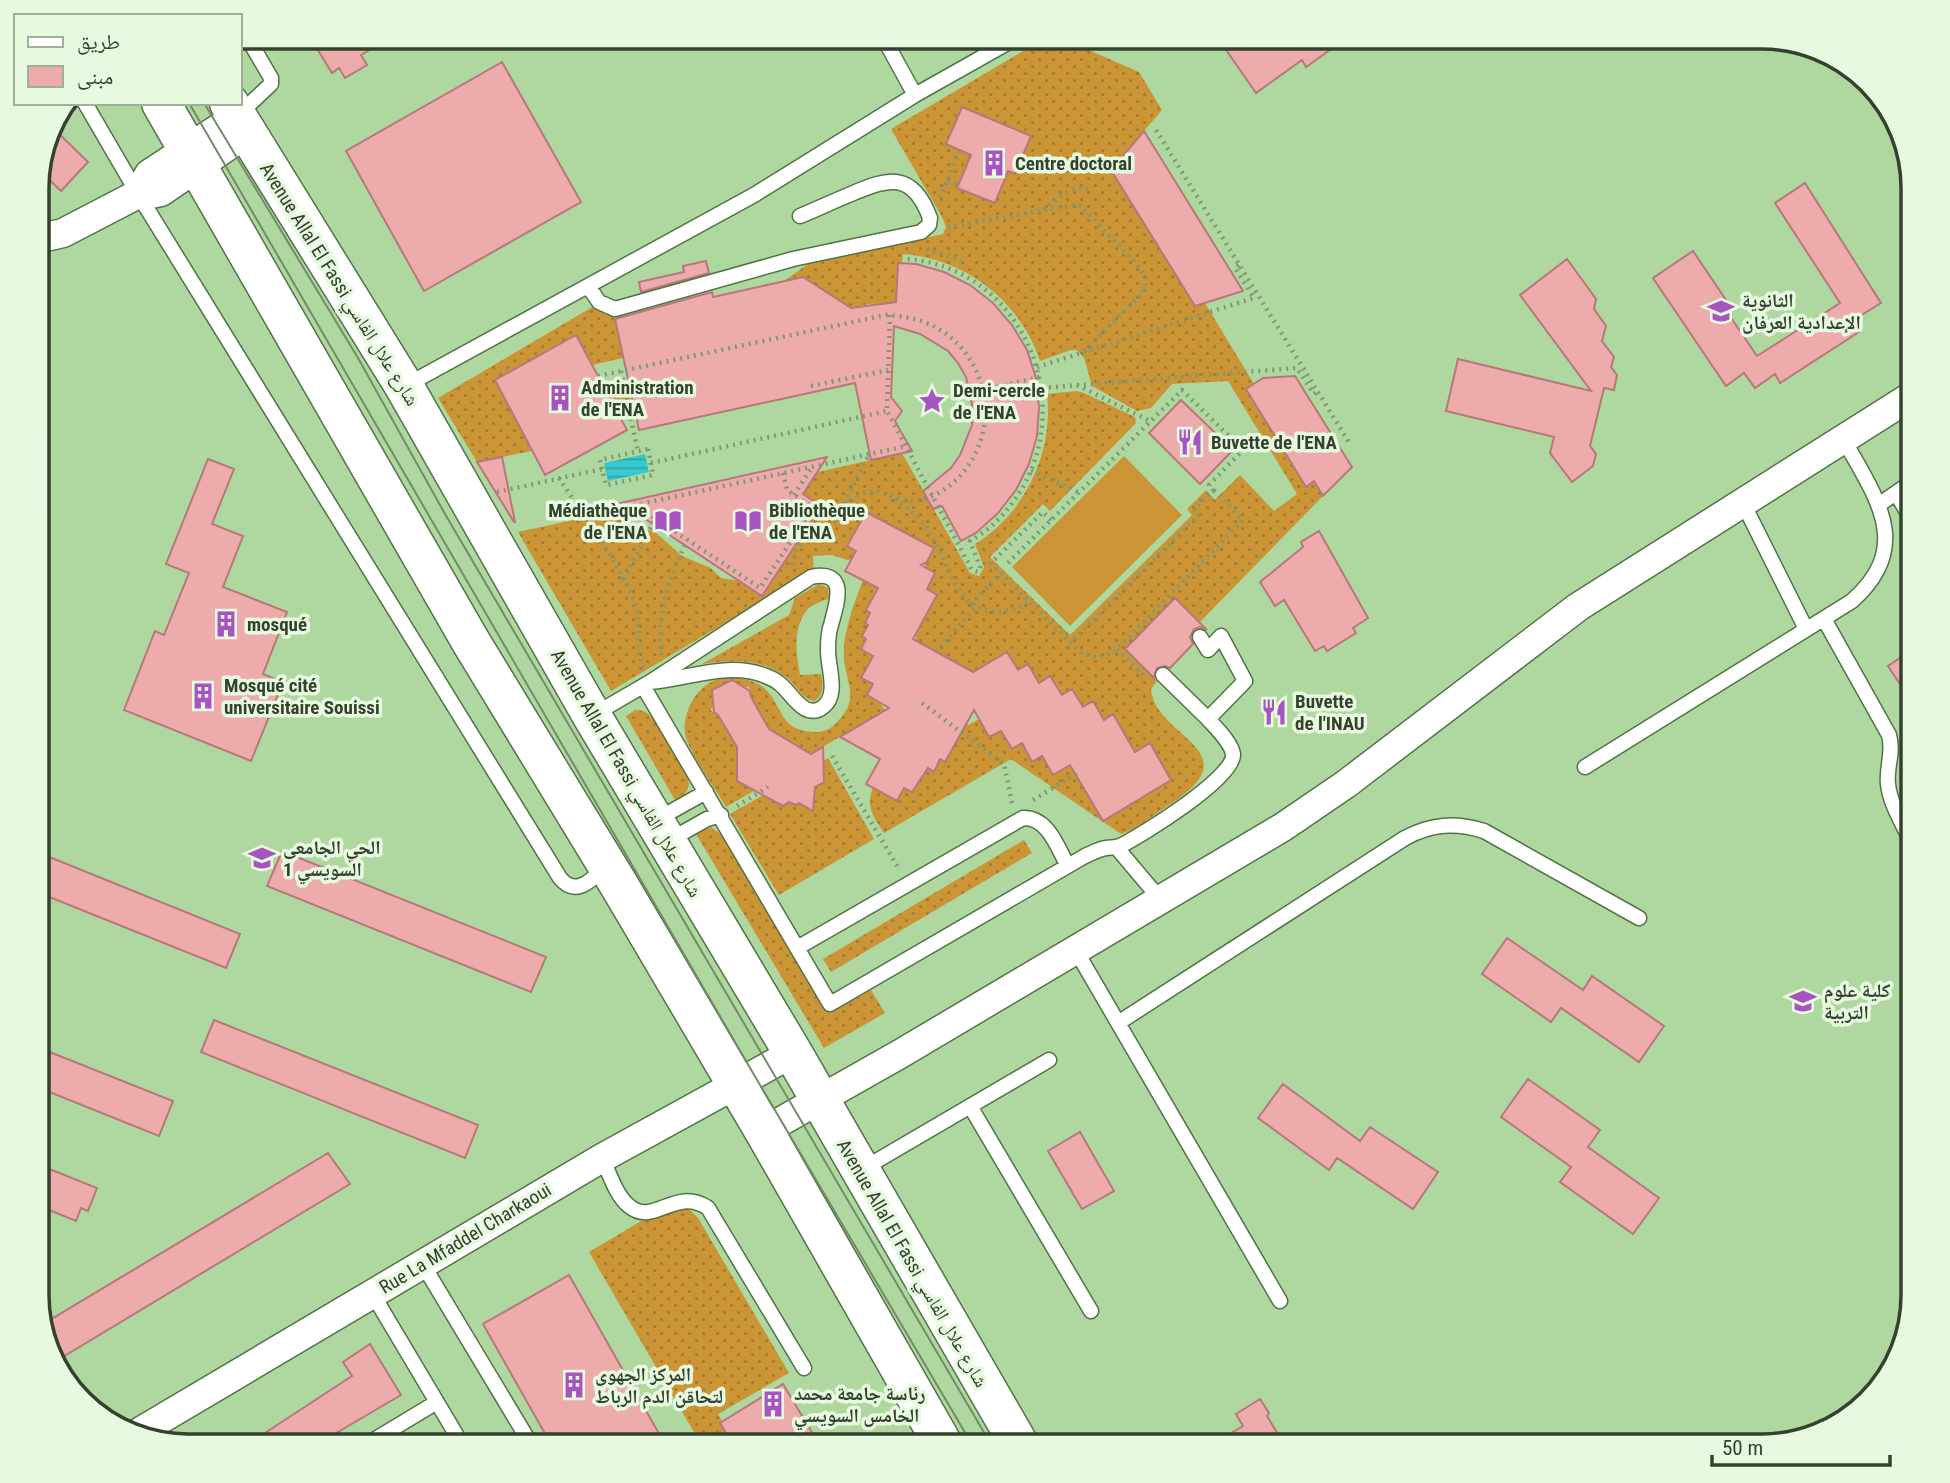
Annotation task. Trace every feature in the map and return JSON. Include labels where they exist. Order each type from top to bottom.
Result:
[{"type":"street","points":[[162,105],[471,642],[764,1131],[937,1434]]},
{"type":"street","points":[[49,236],[63,233],[138,194],[149,174],[193,157],[237,118]]},
{"type":"street","name":"Avenue Allal El Fassi شارع علال الفاسي","points":[[237,118],[404,386],[592,716],[793,1053],[1013,1434]]},
{"type":"street","points":[[764,1131],[1283,827],[1346,784],[1578,607],[1901,403]]},
{"type":"street","name":"Rue La Mfaddel Charkaoui","points":[[146,1428],[602,1158],[793,1053]]},
{"type":"lane","points":[[237,118],[271,84],[271,78],[254,49]]},
{"type":"lane","points":[[890,49],[915,95]]},
{"type":"lane","points":[[404,386],[754,195],[990,49]]},
{"type":"lane","points":[[86,105],[138,194],[563,882],[572,887],[583,886],[607,866]]},
{"type":"lane","points":[[588,286],[599,302],[615,309],[928,223],[912,190],[891,180],[876,183],[800,216]]},
{"type":"lane","points":[[1585,767],[1824,619],[1866,589],[1883,557],[1885,522],[1880,504],[1844,440]]},
{"type":"lane","points":[[1880,504],[1901,489]]},
{"type":"lane","points":[[1896,493],[1901,502]]},
{"type":"lane","points":[[1743,503],[1806,629]]},
{"type":"lane","points":[[592,716],[647,684],[811,576],[819,575],[834,581],[839,590],[828,643],[832,684],[830,698],[822,708],[806,709],[798,705],[781,684],[766,676],[745,671],[727,669],[647,684]]},
{"type":"lane","points":[[1824,619],[1889,735],[1892,753],[1888,771],[1889,790],[1901,818]]},
{"type":"lane","points":[[1200,637],[1208,650],[1221,636],[1245,681],[1208,719]]},
{"type":"lane","points":[[647,684],[706,792],[830,1004],[1068,866],[1104,848],[1117,848],[1197,797],[1229,768],[1233,759],[1231,748],[1208,719],[1165,676]]},
{"type":"lane","points":[[661,831],[706,792]]},
{"type":"lane","points":[[661,831],[721,815]]},
{"type":"lane","points":[[797,948],[907,884],[1015,816],[1031,818],[1045,825],[1068,866]]},
{"type":"lane","points":[[1118,1023],[1405,838],[1436,826],[1460,825],[1484,831],[1639,918]]},
{"type":"lane","points":[[1117,848],[1160,899]]},
{"type":"lane","points":[[1075,949],[1280,1301]]},
{"type":"lane","points":[[859,1171],[1049,1060]]},
{"type":"lane","points":[[970,1106],[1091,1311]]},
{"type":"lane","points":[[602,1158],[623,1199],[637,1211],[655,1211],[679,1201],[690,1200],[708,1208],[804,1368]]},
{"type":"lane","points":[[422,1263],[525,1434]]},
{"type":"lane","points":[[372,1293],[456,1434]]},
{"type":"lane","points":[[384,1434],[437,1402]]},
{"type":"path","points":[[1156,130],[1350,444]]},
{"type":"path","points":[[960,150],[928,223],[993,220],[1042,209],[1079,205],[1138,265],[1147,280],[1143,293],[1083,352]]},
{"type":"path","points":[[948,181],[958,185]]},
{"type":"path","points":[[1042,209],[1074,188],[1084,187],[1091,190]]},
{"type":"path","points":[[890,316],[887,411],[972,570],[978,572],[980,567],[970,541],[1001,516],[1020,493],[1031,471],[1042,437],[1044,407],[1040,377],[1031,348],[1016,322],[996,300],[973,281],[946,268],[917,260],[907,259],[907,263]]},
{"type":"path","points":[[1037,368],[1254,298],[1235,268],[1239,265]]},
{"type":"path","points":[[598,376],[870,317],[890,316],[925,322],[942,330],[956,342],[968,356],[984,390],[984,427],[971,462],[946,489],[933,495],[912,501],[874,492],[860,494],[852,499],[833,523],[810,535],[799,547],[792,565],[797,586]]},
{"type":"path","points":[[1042,388],[1297,368],[1314,394],[1317,391]]},
{"type":"path","points":[[811,386],[888,370]]},
{"type":"path","points":[[621,371],[638,452]]},
{"type":"path","points":[[984,390],[1040,377]]},
{"type":"path","points":[[1077,384],[1150,421]]},
{"type":"path","points":[[1008,563],[1182,390],[1243,450],[1209,485],[1243,520],[1110,654],[1092,657],[1084,655],[991,563],[1043,512],[1051,520]]},
{"type":"path","points":[[651,463],[887,411]]},
{"type":"path","points":[[783,473],[787,490],[813,508],[760,588],[635,505],[906,446]]},
{"type":"path","points":[[648,449],[653,475],[606,485],[600,460],[638,452],[648,449]]},
{"type":"path","points":[[843,513],[847,497],[870,454]]},
{"type":"path","points":[[794,495],[813,467]]},
{"type":"path","points":[[494,492],[602,469]]},
{"type":"path","points":[[1031,471],[1079,492]]},
{"type":"path","points":[[559,478],[597,536],[635,604],[639,618],[640,661],[647,684]]},
{"type":"path","points":[[1070,643],[1199,514],[1194,509],[1213,490]]},
{"type":"path","points":[[886,493],[910,510],[925,526],[958,587],[974,605],[989,611],[1002,612],[1016,609],[1029,601]]},
{"type":"path","points":[[623,580],[655,519]]},
{"type":"path","points":[[663,673],[660,619],[665,594],[687,540]]},
{"type":"path","points":[[791,541],[799,547]]},
{"type":"path","points":[[936,652],[1001,573]]},
{"type":"path","points":[[1117,649],[1157,688],[1165,676]]},
{"type":"path","points":[[922,703],[1004,764],[1015,816],[1081,771]]},
{"type":"path","points":[[832,755],[907,884]]},
{"type":"path","points":[[721,815],[768,787]]},
{"type":"shaded area","points":[[242,49],[1762,49],[1807,56],[1847,78],[1867,96],[1887,126],[1900,169],[1901,188],[1901,1305],[1894,1340],[1872,1380],[1847,1405],[1824,1420],[1781,1433],[1762,1434],[188,1434],[143,1427],[103,1405],[78,1380],[63,1357],[49,1305],[49,178],[63,126],[77,105],[242,105]]},
{"type":"shaded area","points":[[1027,49],[1086,49],[1139,72],[1162,110],[1111,170],[1195,306],[1205,303],[1254,384],[1246,389],[1306,487],[1314,481],[1323,496],[1200,622],[1175,598],[1125,648],[1157,681],[1151,689],[1156,706],[1202,756],[1203,770],[1194,785],[1172,803],[1121,834],[1011,759],[884,833],[870,806],[873,788],[904,788],[912,792],[928,768],[934,771],[940,759],[945,761],[952,750],[957,706],[968,725],[979,719],[989,737],[1001,731],[1011,749],[1022,743],[1032,762],[1042,756],[1075,761],[1135,752],[1114,715],[1104,720],[1093,701],[1083,707],[1072,689],[1062,695],[1051,677],[1039,683],[1029,665],[1018,670],[1008,652],[973,672],[916,642],[916,609],[926,614],[937,595],[927,589],[935,573],[924,567],[934,548],[866,512],[847,546],[856,551],[851,561],[832,555],[813,556],[814,570],[611,691],[518,532],[606,513],[655,532],[682,556],[711,568],[721,578],[740,581],[818,472],[902,453],[970,573],[979,576],[984,567],[975,544],[993,531],[1022,498],[1040,459],[1046,437],[1047,394],[1077,391],[1135,417],[1136,423],[1050,511],[1043,504],[990,557],[1070,635],[1192,515],[1187,509],[1206,490],[1215,500],[1240,475],[1274,511],[1297,494],[1228,381],[1172,384],[1151,408],[1137,411],[1092,386],[1084,358],[1077,350],[1040,361],[1031,339],[1004,302],[969,274],[948,264],[903,254],[902,263],[898,263],[896,302],[851,308],[784,281],[808,264],[943,234],[946,227],[942,217],[891,129]]},
{"type":"shaded area","points":[[594,306],[614,315],[623,358],[592,365],[576,335],[495,380],[532,451],[477,462],[438,398]]},
{"type":"shaded area","points":[[629,383],[635,414],[620,417],[605,388]]},
{"type":"shaded area","points":[[1124,456],[1182,515],[1070,626],[1012,567]]},
{"type":"shaded area","points":[[863,580],[880,590],[866,610],[870,613],[865,623],[868,625],[866,639],[861,649],[873,656],[862,678],[873,684],[867,695],[879,702],[885,710],[799,761],[793,743],[760,724],[749,686],[745,688],[731,680],[712,690],[713,707],[710,710],[718,715],[733,740],[737,738],[759,788],[726,807],[696,759],[686,737],[686,717],[696,695],[703,687],[722,678],[744,679],[764,688],[791,725],[812,732],[829,729],[843,716],[848,706],[850,688],[844,659],[845,639]]},
{"type":"shaded area","points":[[819,584],[828,588],[829,598],[809,608],[800,623],[797,640],[800,675],[821,674],[822,690],[817,699],[814,701],[805,697],[786,677],[767,666],[735,661],[702,664],[789,615],[795,598]]},
{"type":"shaded area","points":[[635,710],[645,712],[654,721],[673,749],[688,779],[689,784],[684,794],[675,800],[626,716]]},
{"type":"shaded area","points":[[828,758],[874,839],[779,895],[730,814],[763,795],[783,806],[789,802],[796,805],[799,803],[813,811],[813,795],[823,761]]},
{"type":"shaded area","points":[[711,827],[721,834],[830,1013],[871,990],[885,1013],[824,1048],[696,834]]},
{"type":"shaded area","points":[[1024,840],[1032,853],[831,972],[823,959]]},
{"type":"shaded area","points":[[679,1204],[698,1218],[789,1373],[718,1414],[729,1434],[695,1434],[589,1252],[668,1205]]},
{"type":"water","points":[[645,454],[649,472],[608,481],[604,463]]},
{"type":"building","points":[[317,49],[367,49],[368,51],[361,55],[367,65],[345,78],[339,68],[332,73]]},
{"type":"building","points":[[1225,49],[1331,49],[1306,67],[1302,60],[1256,93]]},
{"type":"building","points":[[502,62],[581,202],[424,291],[346,151]]},
{"type":"building","name":"Centre doctoral","points":[[962,107],[1031,136],[1015,174],[1008,171],[995,203],[957,188],[971,155],[946,144]]},
{"type":"building","points":[[1144,131],[1243,291],[1195,306],[1111,170]]},
{"type":"building","points":[[60,135],[88,162],[61,191],[49,180]]},
{"type":"building","points":[[1805,183],[1881,303],[1852,321],[1859,332],[1780,383],[1775,374],[1755,388],[1744,373],[1726,386],[1653,278],[1693,251],[1726,300],[1721,303],[1757,356],[1840,303],[1775,203]]},
{"type":"building","points":[[1567,259],[1596,299],[1594,309],[1606,326],[1602,341],[1614,357],[1611,367],[1617,375],[1614,390],[1604,388],[1590,446],[1596,454],[1593,466],[1572,482],[1550,453],[1554,437],[1446,411],[1458,359],[1591,391],[1520,295]]},
{"type":"building","points":[[706,261],[709,273],[641,292],[639,282],[684,272],[683,266]]},
{"type":"building","points":[[898,263],[916,264],[944,272],[970,285],[993,303],[1012,325],[1027,350],[1036,378],[1039,407],[1037,436],[1029,464],[1016,490],[998,513],[976,533],[961,541],[942,506],[933,509],[923,491],[951,468],[960,455],[972,425],[973,409],[966,377],[948,351],[920,334],[894,326],[891,397],[902,411],[895,421],[912,451],[871,460],[855,383],[639,430],[615,319],[712,292],[713,297],[803,277],[851,308],[896,302]]},
{"type":"building","name":"Administration de l'ENA","points":[[576,335],[627,430],[545,475],[495,380]]},
{"type":"building","points":[[1295,376],[1352,467],[1323,496],[1314,481],[1306,487],[1246,389],[1263,378]]},
{"type":"building","points":[[1181,400],[1233,450],[1200,484],[1149,433]]},
{"type":"building","points":[[502,457],[515,522],[477,462]]},
{"type":"building","name":"Bibliothèque de l'ENA","points":[[827,457],[803,494],[821,506],[762,596],[621,503]]},
{"type":"building","points":[[208,459],[234,469],[212,524],[243,536],[223,587],[287,612],[263,674],[283,682],[251,761],[124,710],[155,631],[164,635],[189,573],[166,564]]},
{"type":"building","points":[[866,512],[934,548],[927,562],[921,565],[935,573],[927,589],[937,595],[913,639],[973,672],[1007,652],[1018,670],[1028,664],[1039,683],[1050,676],[1062,695],[1072,689],[1083,707],[1093,701],[1104,720],[1113,714],[1135,752],[1150,743],[1171,780],[1103,821],[1070,765],[1053,775],[1042,756],[1032,762],[1022,743],[1012,749],[1001,731],[989,737],[974,710],[945,762],[940,759],[934,772],[928,768],[912,792],[904,788],[897,801],[866,784],[880,759],[840,737],[889,708],[867,695],[873,684],[861,678],[873,656],[861,649],[866,639],[862,636],[868,625],[865,623],[870,613],[866,610],[878,588],[845,571],[856,551],[847,546]]},
{"type":"building","points":[[1319,531],[1368,618],[1353,628],[1356,633],[1327,651],[1324,646],[1315,651],[1284,600],[1275,606],[1260,582],[1303,547],[1301,542]]},
{"type":"building","points":[[1175,598],[1207,630],[1200,627],[1194,629],[1190,637],[1193,644],[1170,668],[1157,668],[1154,678],[1125,649]]},
{"type":"building","points":[[1901,657],[1901,686],[1888,666]]},
{"type":"building","points":[[732,680],[750,691],[769,729],[811,754],[823,747],[824,782],[815,787],[813,811],[799,803],[796,805],[789,802],[783,806],[737,781],[737,747],[714,712],[712,690]]},
{"type":"building","points":[[282,851],[546,957],[531,992],[267,886]]},
{"type":"building","points":[[49,857],[240,934],[226,968],[49,897]]},
{"type":"building","points":[[1507,938],[1583,990],[1592,976],[1664,1026],[1639,1062],[1561,1008],[1551,1022],[1482,974]]},
{"type":"building","points":[[214,1020],[478,1125],[465,1158],[201,1052]]},
{"type":"building","points":[[49,1052],[173,1101],[159,1136],[49,1092]]},
{"type":"building","points":[[1528,1079],[1600,1130],[1588,1147],[1659,1198],[1633,1234],[1560,1182],[1571,1167],[1501,1117]]},
{"type":"building","points":[[1283,1084],[1360,1141],[1370,1127],[1438,1172],[1413,1209],[1337,1158],[1329,1170],[1258,1118]]},
{"type":"building","points":[[1080,1132],[1114,1191],[1082,1209],[1048,1151]]},
{"type":"building","points":[[328,1153],[350,1184],[63,1357],[51,1319]]},
{"type":"building","points":[[49,1169],[97,1188],[88,1211],[81,1208],[76,1221],[49,1210]]},
{"type":"building","name":"المركز الجهوي لتحاقن الدم الرباط","points":[[569,1275],[659,1434],[545,1434],[483,1324]]},
{"type":"building","points":[[370,1344],[401,1395],[334,1434],[263,1434],[352,1376],[343,1362]]},
{"type":"building","name":"رئاسة جامعة محمد الخامس السويسي","points":[[783,1384],[813,1434],[727,1434],[720,1423]]},
{"type":"building","points":[[1260,1399],[1278,1434],[1229,1434],[1243,1426],[1236,1414]]},
{"type":"tram line","points":[[190,105],[966,1434]]},
{"type":"tram line","points":[[205,105],[358,358],[445,514],[985,1434]]},
{"type":"place","name":"Centre doctoral","points":[[994,163]]},
{"type":"place","name":"الثانوية الإعدادية العرفان","points":[[1721,311]]},
{"type":"place","name":"Administration de l'ENA","points":[[560,398]]},
{"type":"place","name":"Demi-cercle de l'ENA","points":[[932,401]]},
{"type":"place","name":"Buvette de l'ENA","points":[[1190,442]]},
{"type":"place","name":"Médiathèque de l'ENA","points":[[668,521]]},
{"type":"place","name":"Bibliothèque de l'ENA","points":[[748,521]]},
{"type":"place","name":"mosqué","points":[[226,624]]},
{"type":"place","name":"Mosqué cité universitaire Souissi","points":[[203,696]]},
{"type":"place","name":"Buvette de l'INAU","points":[[1274,712]]},
{"type":"place","name":"الحي الجامعي السويسي 1","points":[[262,858]]},
{"type":"place","name":"كلية علوم التربية","points":[[1803,1001]]},
{"type":"place","name":"المركز الجهوي لتحاقن الدم الرباط","points":[[574,1385]]},
{"type":"place","name":"رئاسة جامعة محمد الخامس السويسي","points":[[773,1404]]}]
